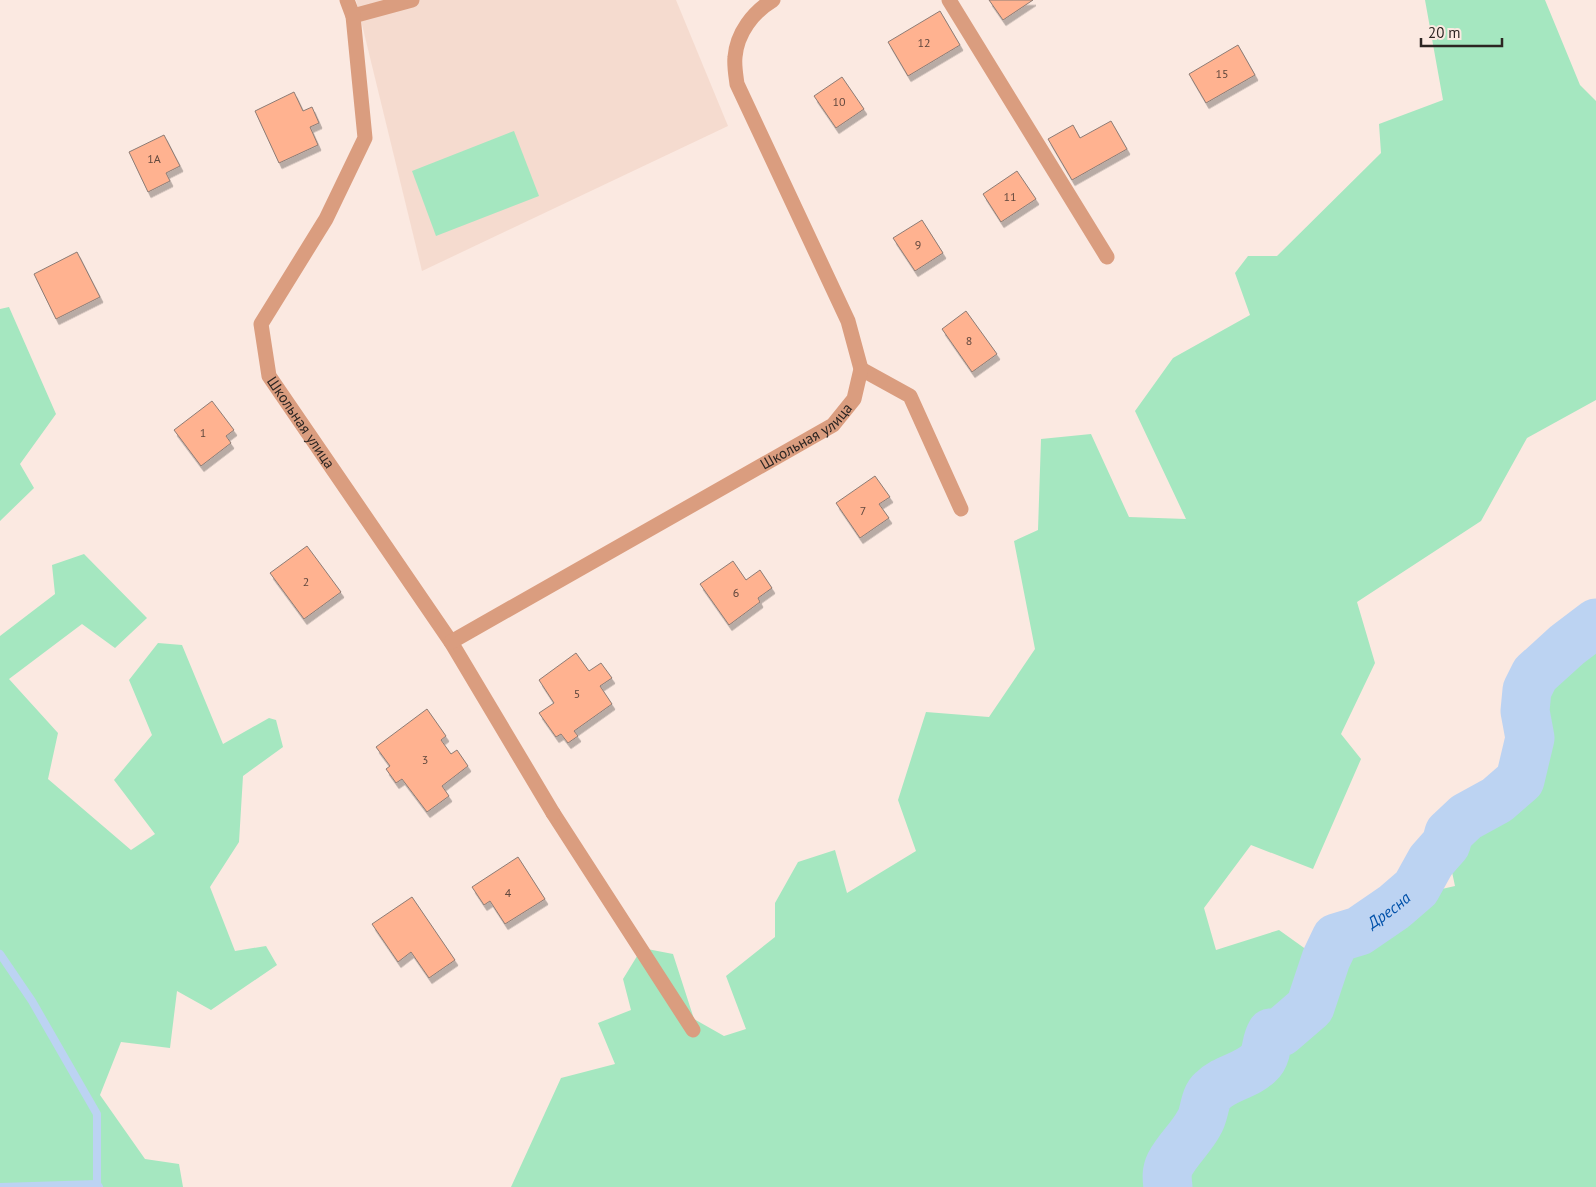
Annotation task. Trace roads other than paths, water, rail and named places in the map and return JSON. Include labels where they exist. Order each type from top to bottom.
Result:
[{"type":"street","name":"Школьная улица","points":[[347,0],[353,16],[365,138],[326,219],[261,324],[269,376],[451,642],[553,813],[693,1030]]},
{"type":"street","points":[[353,16],[412,0]]},
{"type":"street","points":[[773,0],[755,13],[742,33],[735,57],[737,84],[848,321],[862,369],[910,396],[961,509]]},
{"type":"street","points":[[949,0],[1107,257]]},
{"type":"street","name":"Школьная улица","points":[[451,642],[833,425],[854,399],[862,369]]},
{"type":"waterway","name":"Дресна","points":[[1168,1187],[1167,1173],[1170,1164],[1199,1123],[1209,1094],[1218,1086],[1256,1066],[1263,1058],[1271,1033],[1281,1032],[1310,1007],[1326,959],[1336,938],[1359,931],[1394,907],[1416,888],[1431,861],[1446,844],[1449,833],[1466,817],[1497,800],[1520,780],[1530,738],[1525,711],[1527,690],[1535,674],[1567,645],[1596,623]]},
{"type":"waterway","points":[[0,954],[32,1001],[97,1114],[97,1184]]},
{"type":"waterway","points":[[0,1187],[97,1184],[99,1187]]}]
